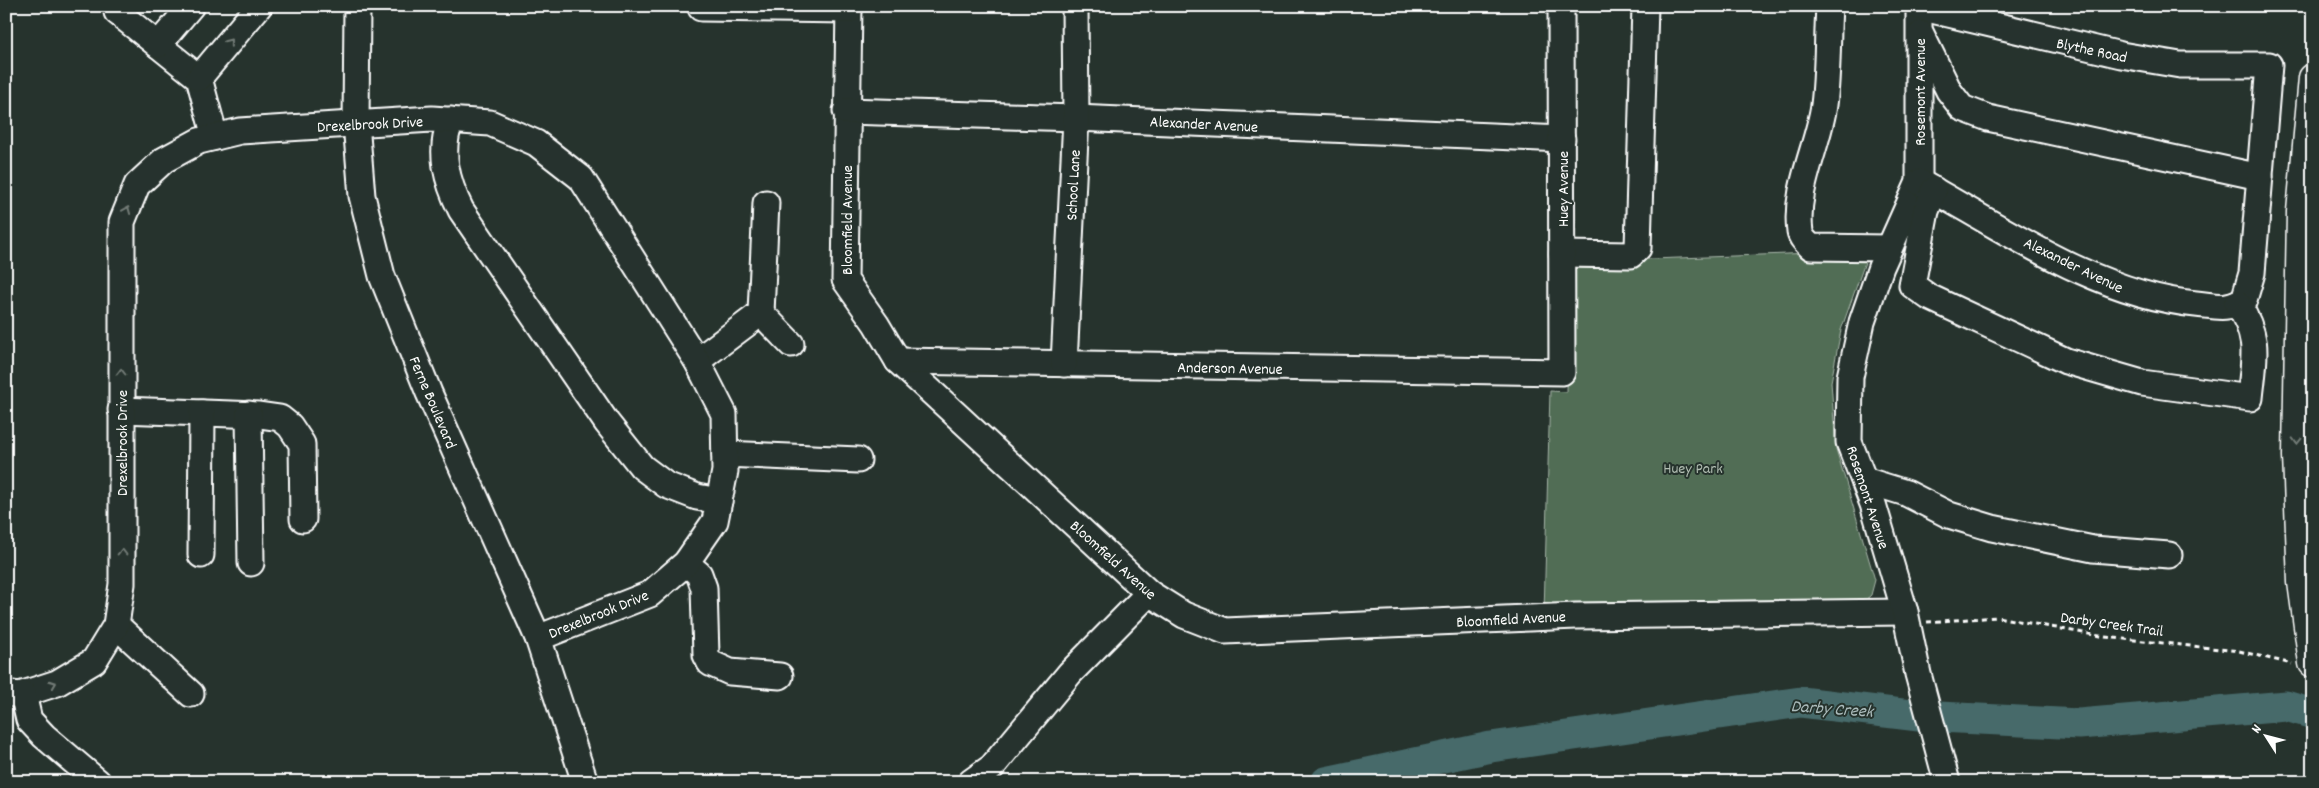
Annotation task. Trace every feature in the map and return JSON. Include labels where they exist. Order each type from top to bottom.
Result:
[{"type":"main road","points":[[2304,664],[2297,456],[2301,212],[2313,78]]},
{"type":"street","points":[[121,6],[117,12],[199,78],[215,137]]},
{"type":"street","points":[[158,45],[191,6]]},
{"type":"street","points":[[199,78],[259,6]]},
{"type":"street","name":"Ferne Boulevard","points":[[357,6],[356,123],[362,196],[382,276],[429,393],[538,638],[585,782]]},
{"type":"street","name":"School Lane","points":[[1064,364],[1076,118],[1075,6]]},
{"type":"street","name":"Huey Avenue","points":[[1561,6],[1562,372]]},
{"type":"street","points":[[1562,254],[1631,255],[1638,248],[1645,6]]},
{"type":"street","points":[[1829,6],[1824,105],[1818,140],[1808,168],[1801,205],[1800,234],[1811,247],[1889,248]]},
{"type":"street","points":[[701,8],[849,8]]},
{"type":"street","name":"Bloomfield Avenue","points":[[849,8],[845,280],[876,324],[898,361],[1149,593],[1184,615],[1225,631],[1576,616],[1906,618]]},
{"type":"street","points":[[1919,14],[1949,91],[1962,108],[1988,118],[2260,178],[2252,273],[2244,300],[2237,303],[2250,322],[2256,346],[2250,398],[2142,383],[2066,361],[1929,297],[1912,285],[1926,211],[1926,186]]},
{"type":"street","name":"Rosemont Avenue","points":[[1919,14],[1926,186],[1889,248],[1862,322],[1850,376],[1849,442],[1864,480],[1906,618],[1918,674],[1946,777]]},
{"type":"street","name":"Blythe Road","points":[[1919,14],[2121,55],[2180,65],[2269,65],[2260,178]]},
{"type":"street","name":"Alexander Avenue","points":[[846,111],[1076,118],[1562,139]]},
{"type":"street","name":"Drexelbrook Drive","points":[[15,694],[57,683],[94,661],[116,625],[122,584],[122,222],[137,185],[164,160],[199,141],[240,131],[432,119],[490,123],[536,143],[581,178],[697,361],[724,414],[725,471],[715,520],[686,563],[650,594],[538,638]]},
{"type":"street","points":[[451,120],[446,134],[445,158],[450,188],[461,210],[607,423],[642,467],[666,485],[697,497],[719,501]]},
{"type":"street","name":"Alexander Avenue","points":[[1926,186],[2058,259],[2109,284],[2165,302],[2229,308],[2237,303]]},
{"type":"street","points":[[766,203],[761,313],[791,344]]},
{"type":"street","points":[[697,361],[761,313]]},
{"type":"street","name":"Anderson Avenue","points":[[898,361],[1562,372]]},
{"type":"street","points":[[121,410],[249,414],[280,418],[298,435],[302,444],[303,518]]},
{"type":"street","points":[[201,555],[202,412]]},
{"type":"street","points":[[249,414],[251,563]]},
{"type":"street","points":[[725,454],[858,460]]},
{"type":"street","points":[[1864,480],[1887,485],[1950,515],[1985,526],[2093,549],[2169,555]]},
{"type":"street","points":[[686,563],[698,574],[704,588],[706,655],[710,663],[730,672],[780,676]]},
{"type":"street","points":[[971,782],[992,767],[1070,673],[1149,593]]},
{"type":"street","points":[[116,625],[191,694]]},
{"type":"street","points":[[15,694],[29,720],[44,736],[98,782]]},
{"type":"path","name":"Darby Creek Trail","points":[[1906,618],[1997,618],[2105,637],[2239,651],[2304,664]]},
{"type":"green space","name":"Huey Park","points":[[1869,251],[1841,330],[1831,382],[1836,449],[1875,580],[1871,595],[1855,609],[1544,613],[1550,391],[1567,392],[1570,262]]},
{"type":"waterway","name":"Darby Creek","points":[[1326,782],[1491,747],[1801,702],[1919,716],[2079,724],[2286,706],[2313,714]]}]
